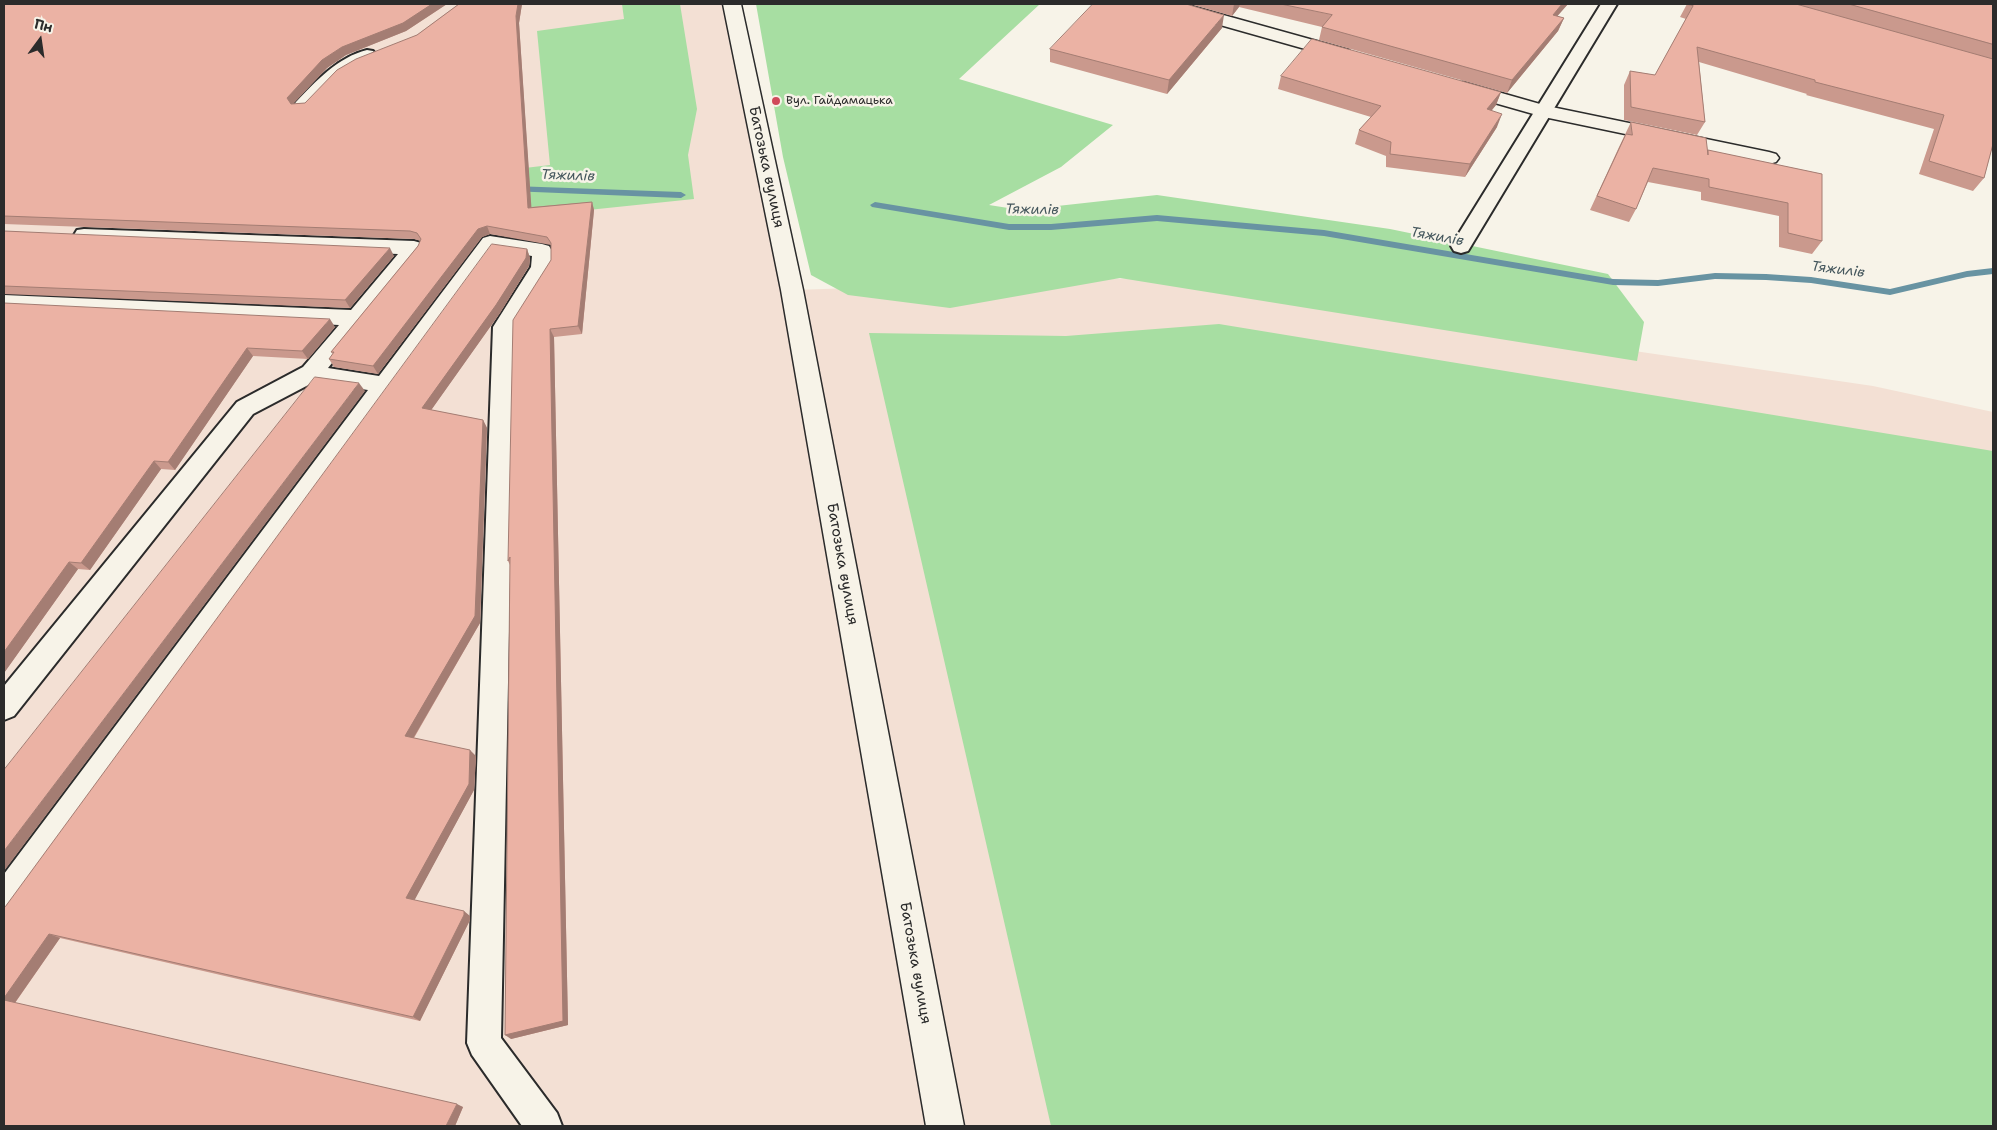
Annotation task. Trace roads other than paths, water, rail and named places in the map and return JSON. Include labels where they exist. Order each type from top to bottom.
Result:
[{"type":"street","name":"Батозька вулиця","points":[[732,4],[792,290],[945,1126]]},
{"type":"street","points":[[1166,4],[1364,60]]},
{"type":"street","points":[[1449,84],[1544,111],[1769,158]]},
{"type":"lane","points":[[1461,246],[1610,4]]},
{"type":"lane","points":[[302,106],[334,73],[354,60],[379,51]]},
{"type":"lane","points":[[4,707],[245,408],[310,374],[414,248],[62,234]]},
{"type":"lane","points":[[4,900],[490,244],[542,251],[542,267],[504,327],[484,1042],[544,1126]]},
{"type":"lane","points":[[4,302],[356,318]]},
{"type":"lane","points":[[310,374],[385,385]]},
{"type":"waterway","name":"Тяжилів","points":[[513,189],[681,195]]},
{"type":"waterway","name":"Тяжилів","points":[[875,205],[1009,227],[1051,227],[1157,218],[1324,233],[1613,282],[1658,283],[1715,276],[1766,277],[1811,280],[1890,292],[1967,274],[1993,271]]},
{"type":"place","name":"Вул. Гайдамацька","points":[[776,101]]}]
